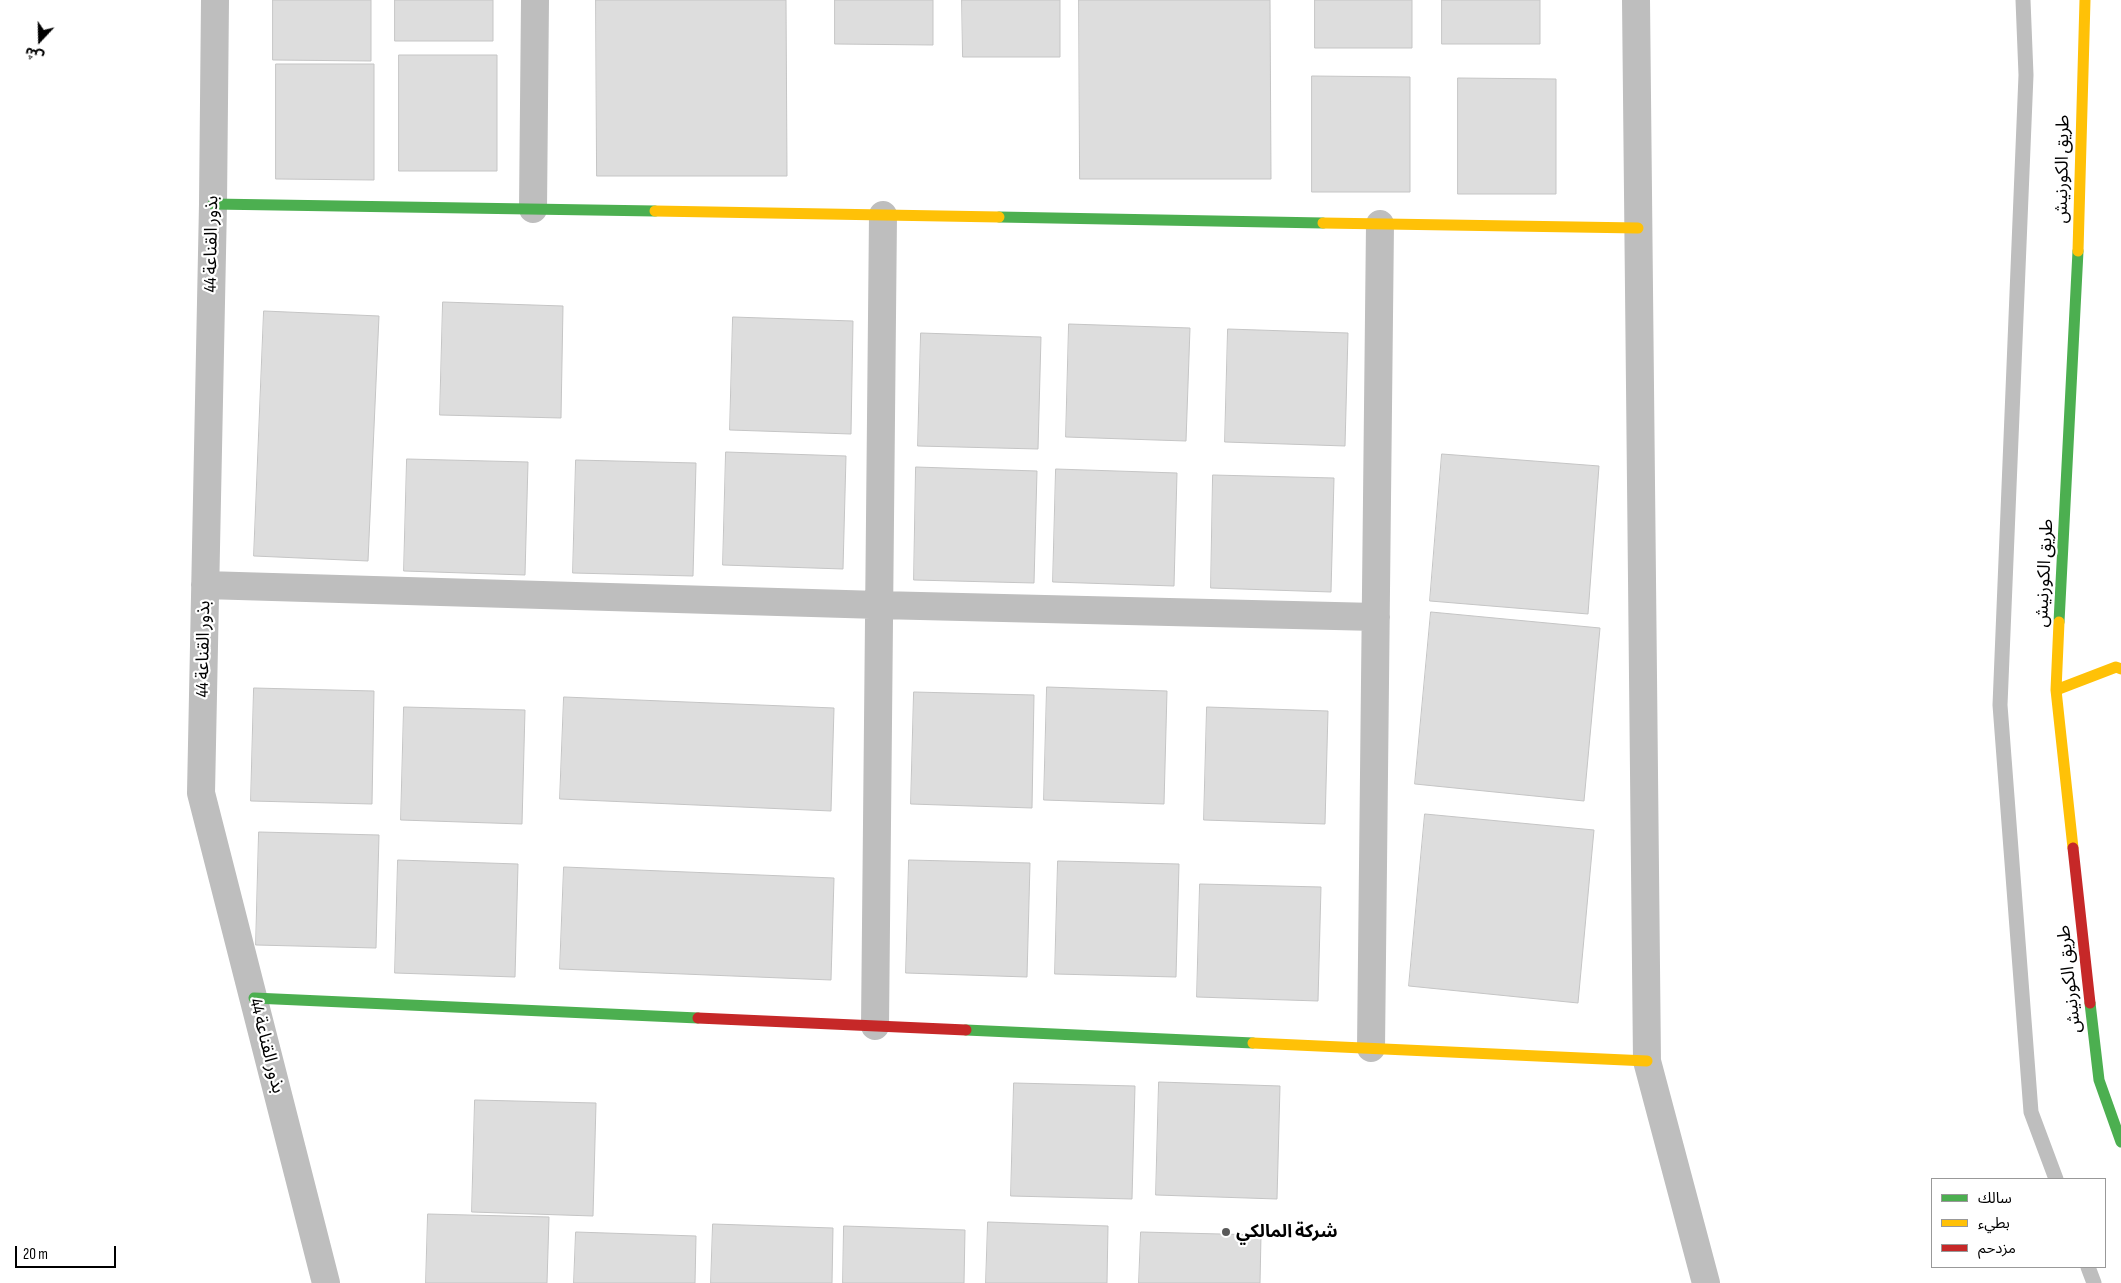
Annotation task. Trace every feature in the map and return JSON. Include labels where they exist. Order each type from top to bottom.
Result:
[{"type":"street","name":"بذور القناعة 44","points":[[215,0],[213,204],[201,793],[326,1283]]},
{"type":"street","points":[[533,209],[535,0]]},
{"type":"street","points":[[1636,0],[1647,1060],[1706,1283]]},
{"type":"street","name":"طريق الكورنيش","points":[[2085,0],[2078,258],[2056,690],[2099,1080],[2121,1142]]},
{"type":"street","points":[[213,204],[1638,228]]},
{"type":"street","points":[[875,1026],[883,215]]},
{"type":"street","points":[[1370,1048],[1380,224]]},
{"type":"street","points":[[206,584],[879,605],[1376,617]]},
{"type":"street","points":[[2056,690],[2116,667],[2121,669]]},
{"type":"street","points":[[254,998],[1647,1060]]},
{"type":"lane","points":[[2023,0],[2026,76],[2000,705],[2031,1112],[2056,1178]]},
{"type":"lane","points":[[2088,1268],[2094,1283]]},
{"type":"building","points":[[273,0],[371,0],[371,61],[273,60]]},
{"type":"building","points":[[395,0],[493,0],[493,41],[395,41]]},
{"type":"building","points":[[596,0],[786,0],[787,176],[597,176]]},
{"type":"building","points":[[835,0],[933,0],[933,45],[835,44]]},
{"type":"building","points":[[962,0],[1060,0],[1060,57],[963,57]]},
{"type":"building","points":[[1079,0],[1270,0],[1271,179],[1080,179]]},
{"type":"building","points":[[1315,0],[1412,0],[1412,48],[1315,48]]},
{"type":"building","points":[[1442,0],[1540,0],[1540,44],[1442,44]]},
{"type":"building","points":[[399,55],[497,55],[497,171],[399,171]]},
{"type":"building","points":[[276,64],[374,64],[374,180],[276,179]]},
{"type":"building","points":[[1312,76],[1410,77],[1410,192],[1312,192]]},
{"type":"building","points":[[1458,78],[1556,79],[1556,194],[1458,194]]},
{"type":"building","points":[[443,302],[563,306],[561,418],[440,415]]},
{"type":"building","points":[[264,311],[379,316],[368,561],[254,556]]},
{"type":"building","points":[[733,317],[853,321],[851,434],[730,430]]},
{"type":"building","points":[[1069,324],[1190,328],[1186,441],[1066,437]]},
{"type":"building","points":[[1228,329],[1348,333],[1345,446],[1225,442]]},
{"type":"building","points":[[921,333],[1041,337],[1038,449],[918,446]]},
{"type":"building","points":[[726,452],[846,456],[843,569],[723,565]]},
{"type":"building","points":[[1442,454],[1599,466],[1588,614],[1430,601]]},
{"type":"building","points":[[407,459],[528,462],[525,575],[404,571]]},
{"type":"building","points":[[576,460],[696,463],[693,576],[573,573]]},
{"type":"building","points":[[916,467],[1037,471],[1034,583],[914,580]]},
{"type":"building","points":[[1056,469],[1177,473],[1174,586],[1053,582]]},
{"type":"building","points":[[1213,475],[1334,478],[1331,592],[1211,588]]},
{"type":"building","points":[[1431,612],[1600,628],[1584,801],[1415,784]]},
{"type":"building","points":[[1047,687],[1167,691],[1164,804],[1044,800]]},
{"type":"building","points":[[254,688],[374,691],[372,804],[251,801]]},
{"type":"building","points":[[914,692],[1034,695],[1032,808],[911,804]]},
{"type":"building","points":[[564,697],[834,708],[831,811],[560,799]]},
{"type":"building","points":[[404,707],[525,710],[522,824],[401,820]]},
{"type":"building","points":[[1207,707],[1328,711],[1325,824],[1204,820]]},
{"type":"building","points":[[1425,814],[1594,830],[1578,1003],[1409,986]]},
{"type":"building","points":[[259,832],[379,835],[376,948],[256,945]]},
{"type":"building","points":[[398,860],[518,864],[515,977],[395,973]]},
{"type":"building","points":[[909,860],[1030,863],[1027,977],[906,973]]},
{"type":"building","points":[[1058,861],[1179,864],[1176,977],[1055,974]]},
{"type":"building","points":[[564,867],[834,878],[831,980],[560,969]]},
{"type":"building","points":[[1200,884],[1321,887],[1318,1001],[1197,997]]},
{"type":"building","points":[[1159,1082],[1280,1086],[1277,1199],[1156,1195]]},
{"type":"building","points":[[1014,1083],[1135,1086],[1132,1199],[1011,1196]]},
{"type":"building","points":[[475,1100],[596,1103],[593,1216],[472,1212]]},
{"type":"building","points":[[428,1214],[549,1217],[547,1283],[426,1283]]},
{"type":"building","points":[[988,1222],[1108,1226],[1107,1283],[986,1283]]},
{"type":"building","points":[[713,1224],[833,1228],[832,1283],[711,1283]]},
{"type":"building","points":[[844,1226],[965,1230],[964,1283],[843,1283]]},
{"type":"building","points":[[576,1232],[696,1236],[695,1283],[574,1283]]},
{"type":"building","points":[[1141,1232],[1261,1235],[1260,1283],[1139,1283]]},
{"type":"traffic: fast","points":[[213,204],[655,211]]},
{"type":"traffic: fast","points":[[999,217],[1323,223]]},
{"type":"traffic: fast","points":[[2059,622],[2078,251]]},
{"type":"traffic: fast","points":[[254,998],[698,1018]]},
{"type":"traffic: fast","points":[[2090,1003],[2099,1080],[2121,1142]]},
{"type":"traffic: fast","points":[[966,1030],[1253,1043]]},
{"type":"traffic: slow","points":[[2078,251],[2085,0]]},
{"type":"traffic: slow","points":[[655,211],[999,217]]},
{"type":"traffic: slow","points":[[1323,223],[1638,228]]},
{"type":"traffic: slow","points":[[2059,622],[2056,690],[2073,848]]},
{"type":"traffic: slow","points":[[2056,690],[2116,667],[2121,669]]},
{"type":"traffic: slow","points":[[1253,1043],[1647,1061]]},
{"type":"traffic: jam","points":[[2073,848],[2090,1003]]},
{"type":"traffic: jam","points":[[698,1018],[966,1030]]},
{"type":"place","name":"شركة المالكي","points":[[1226,1232]]}]
